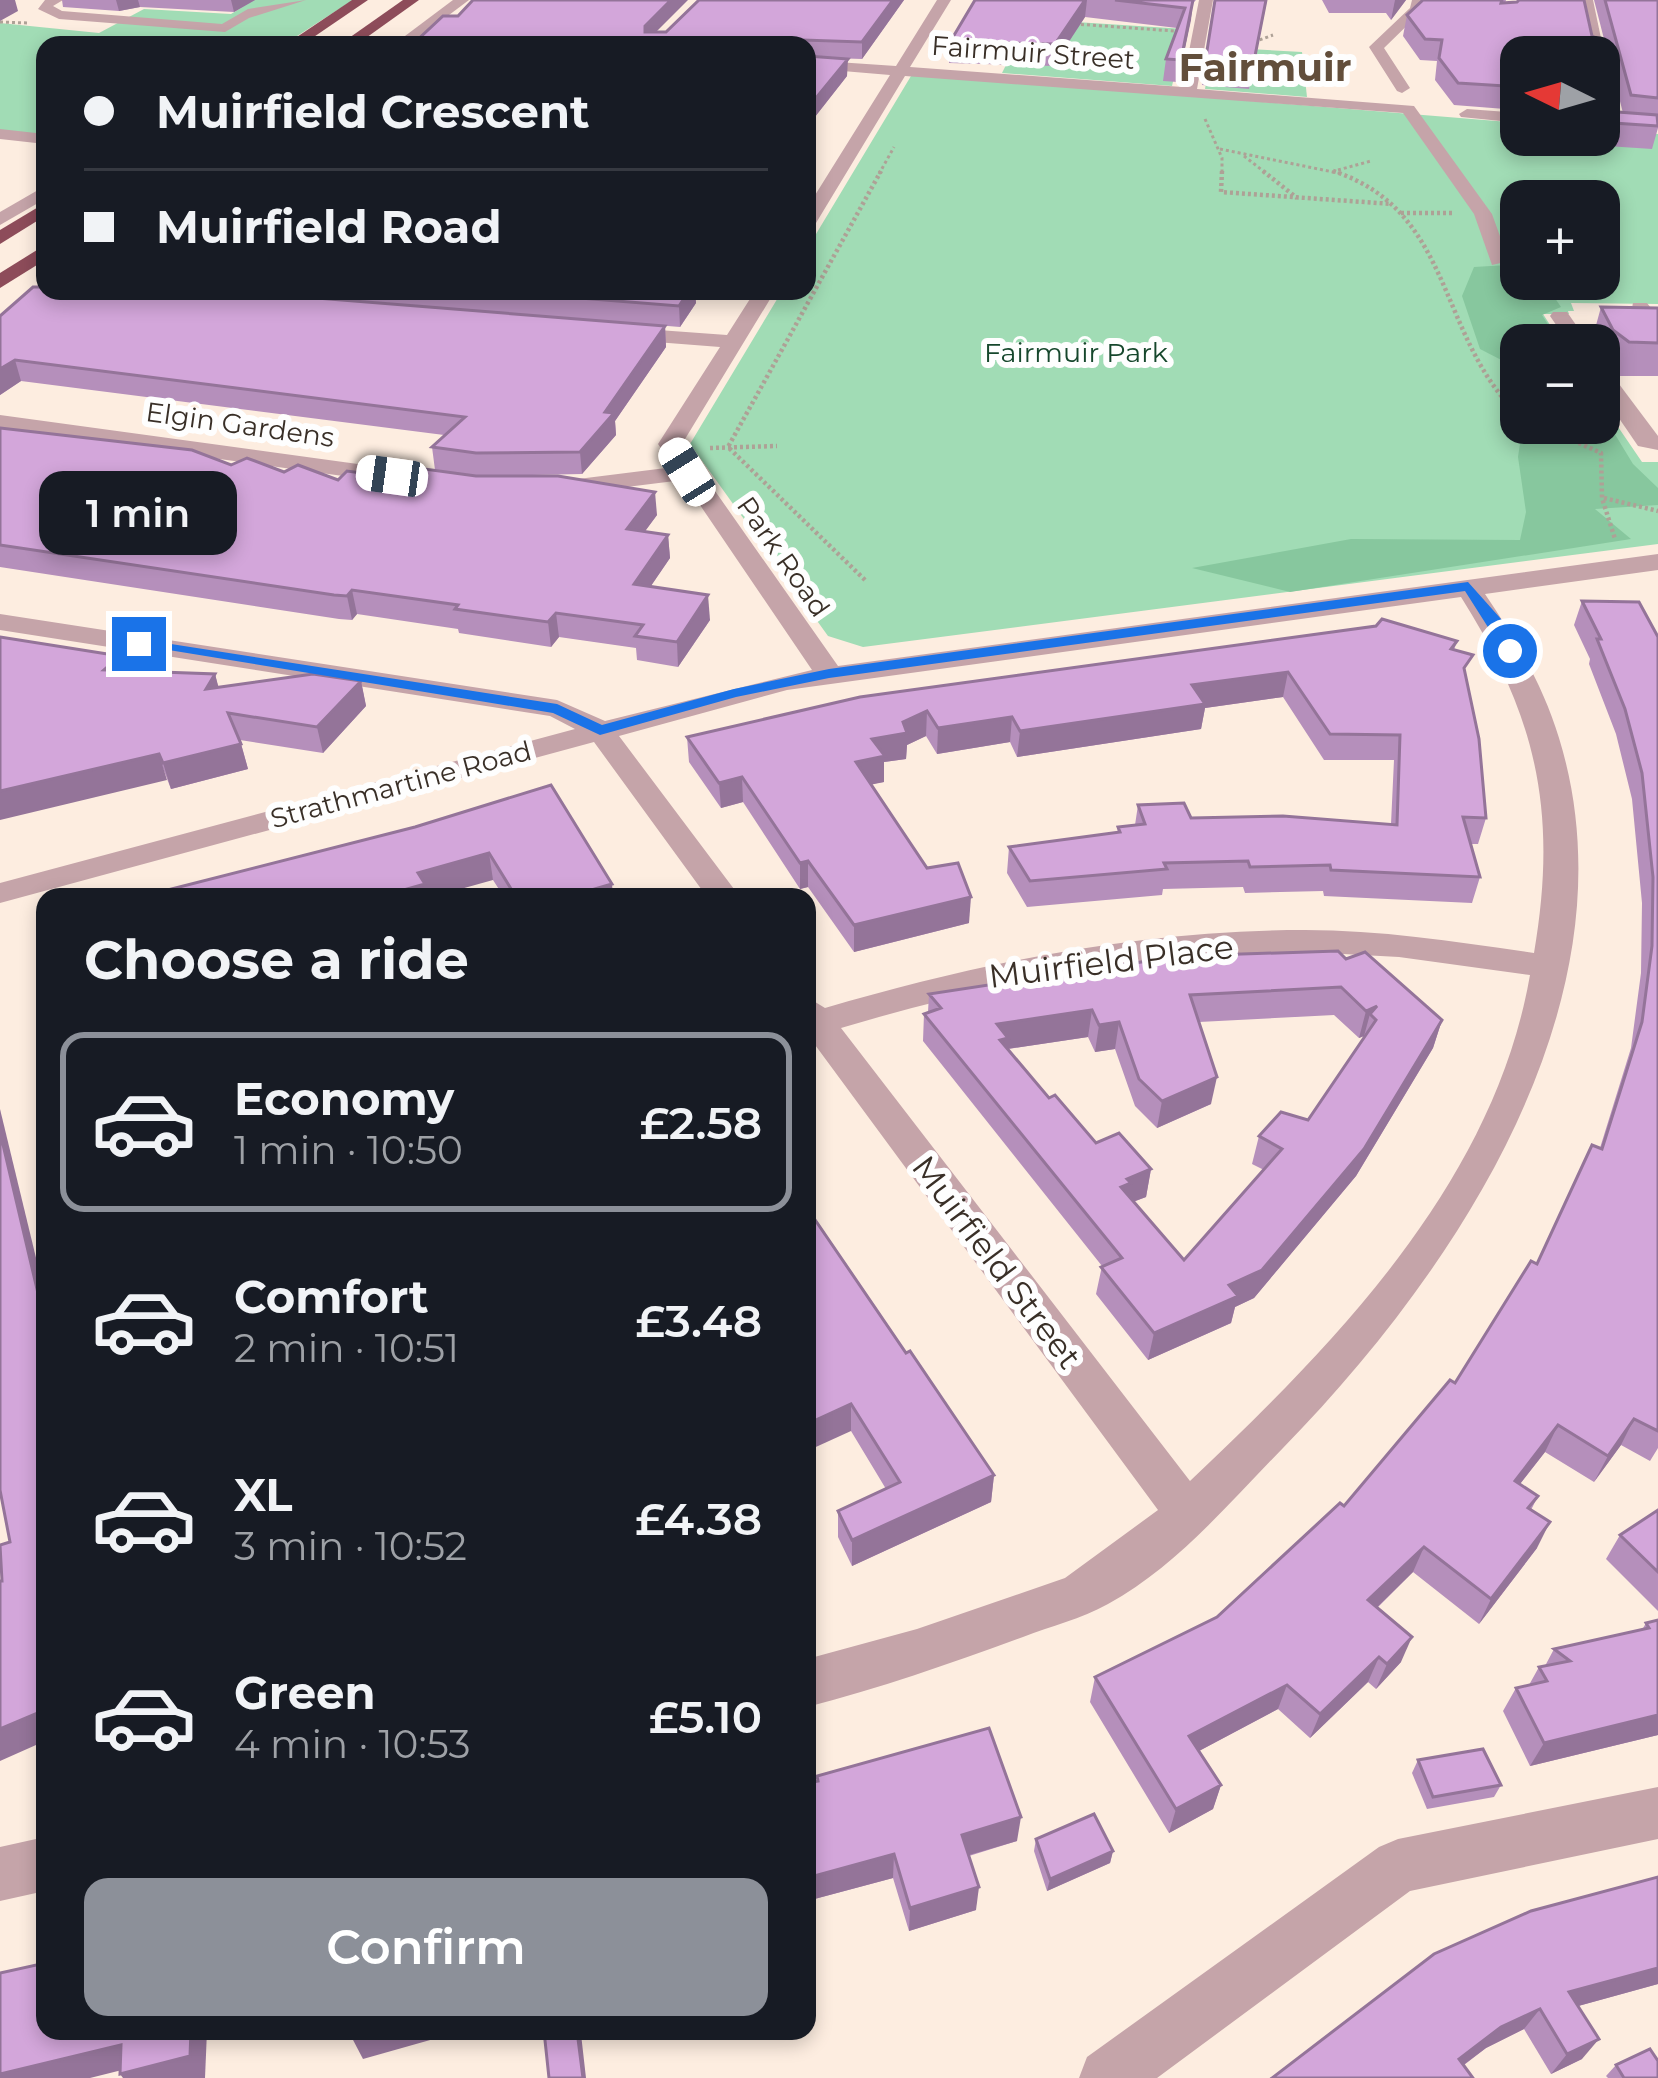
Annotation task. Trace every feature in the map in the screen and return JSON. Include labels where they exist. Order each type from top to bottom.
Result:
[{"type":"highway","points":[[306,36],[361,0]]},
{"type":"highway","points":[[359,36],[412,0]]},
{"type":"highway","points":[[0,238],[36,214]]},
{"type":"highway","points":[[0,282],[36,256]]},
{"type":"street","points":[[55,0],[44,6],[58,15],[225,28],[236,17],[261,7],[299,0]]},
{"type":"street","points":[[22,2],[55,0]]},
{"type":"street","points":[[412,36],[462,0]]},
{"type":"street","points":[[816,205],[944,0]]},
{"type":"street","points":[[1402,88],[1376,47],[1418,9],[1418,0]]},
{"type":"street","points":[[1586,0],[1592,36]]},
{"type":"street","points":[[1185,11],[1205,6],[1189,92]]},
{"type":"street","name":"Fairmuir Street","points":[[816,65],[1408,109],[1483,214]]},
{"type":"street","points":[[1467,114],[1500,116]]},
{"type":"street","points":[[1620,126],[1636,128]]},
{"type":"street","points":[[0,134],[36,138]]},
{"type":"street","points":[[0,220],[36,197]]},
{"type":"street","points":[[1483,214],[1498,261]]},
{"type":"street","points":[[673,448],[670,444],[759,300]]},
{"type":"street","points":[[1640,307],[1658,331]]},
{"type":"street","points":[[1560,316],[1566,324]]},
{"type":"street","points":[[593,331],[733,342]]},
{"type":"street","points":[[1620,404],[1658,416]]},
{"type":"street","points":[[1620,404],[1646,442],[1658,443]]},
{"type":"street","name":"Elgin Gardens","points":[[7,416],[478,487]]},
{"type":"street","name":"Park Road","points":[[673,448],[829,674]]},
{"type":"street","points":[[524,490],[687,472]]},
{"type":"street","name":"Strathmartine Road","points":[[51,888],[734,693],[829,674],[1658,562]]},
{"type":"street","points":[[816,1681],[902,1660],[1096,1587],[1188,1514],[1336,1367],[1444,1225],[1514,1094],[1553,967],[1563,855],[1552,760],[1527,683],[1494,619],[1468,586]]},
{"type":"street","points":[[0,622],[557,709],[600,730],[717,888]]},
{"type":"street","name":"Strathmartine Road","points":[[0,893],[36,891]]},
{"type":"street","name":"Muirfield Place","points":[[816,1015],[1037,964],[1181,945],[1308,941],[1428,949],[1553,967]]},
{"type":"street","name":"Muirfield Street","points":[[816,1021],[1188,1514]]},
{"type":"street","points":[[1108,2078],[1398,1866],[1658,1813]]},
{"type":"street","points":[[0,1874],[36,1866]]},
{"type":"path","points":[[1072,24],[1250,42],[1273,35]]},
{"type":"path","points":[[1189,92],[1220,149],[1221,192],[1392,204]]},
{"type":"path","points":[[816,288],[894,147]]},
{"type":"path","points":[[1220,149],[1337,171],[1382,194],[1438,263],[1462,340],[1500,397]]},
{"type":"path","points":[[1237,152],[1297,198]]},
{"type":"path","points":[[1337,171],[1371,161]]},
{"type":"path","points":[[1400,213],[1483,214]]},
{"type":"path","points":[[728,447],[809,300]]},
{"type":"path","points":[[1580,444],[1600,453],[1602,498],[1623,566]]},
{"type":"path","points":[[673,448],[778,446]]},
{"type":"path","points":[[728,447],[865,580]]},
{"type":"path","points":[[1602,498],[1658,511]]},
{"type":"green space","points":[[254,0],[353,0],[297,36],[36,36],[36,135],[0,131],[0,23],[99,33],[144,9],[231,14]]},
{"type":"green space","points":[[1029,19],[1185,29],[1172,86],[1002,73]]},
{"type":"green space","points":[[1212,47],[1302,52],[1307,97],[1205,89]]},
{"type":"green space","name":"Fairmuir Park","points":[[920,74],[1500,121],[1500,156],[1620,156],[1620,131],[1658,134],[1658,304],[1571,303],[1574,311],[1569,314],[1543,314],[1549,324],[1500,324],[1500,444],[1620,444],[1620,430],[1642,462],[1658,462],[1658,544],[863,647],[828,636],[690,444],[777,300],[816,300],[816,234],[911,76]]},
{"type":"green space","points":[[1500,265],[1500,300],[1556,300],[1561,307],[1542,315],[1548,324],[1500,324],[1500,359],[1480,349],[1462,296],[1474,267]]},
{"type":"green space","points":[[1620,443],[1633,464],[1658,488],[1658,505],[1595,509],[1631,539],[1290,592],[1192,568],[1351,539],[1520,540],[1526,512],[1520,444]]},
{"type":"building","points":[[473,0],[671,0],[645,26],[645,32],[666,32],[699,0],[893,0],[862,42],[816,40],[816,36],[422,36],[443,16],[458,16]]},
{"type":"building","points":[[975,0],[1085,0],[1055,44],[950,42]]},
{"type":"building","points":[[1115,0],[1193,0],[1181,60],[1166,59],[1185,8]]},
{"type":"building","points":[[1215,0],[1266,0],[1253,66],[1205,63]]},
{"type":"building","points":[[1423,0],[1584,0],[1592,36],[1500,36],[1500,86],[1458,83],[1439,58],[1442,40],[1425,39],[1407,15]]},
{"type":"building","points":[[1605,0],[1658,0],[1658,98],[1631,95],[1620,36],[1615,36]]},
{"type":"building","points":[[816,57],[848,59],[816,98]]},
{"type":"building","points":[[1620,112],[1657,115],[1658,126],[1620,123]]},
{"type":"building","points":[[36,287],[36,300],[340,300],[665,326],[605,412],[614,413],[580,452],[476,453],[432,447],[465,417],[15,360],[0,369],[0,316]]},
{"type":"building","points":[[605,300],[683,300],[679,306]]},
{"type":"building","points":[[1601,307],[1658,308],[1658,343],[1629,342],[1620,335],[1620,324],[1610,324]]},
{"type":"building","points":[[0,428],[192,450],[231,465],[247,458],[284,472],[298,465],[338,480],[347,471],[398,478],[410,467],[476,476],[558,476],[655,492],[627,529],[668,535],[634,584],[708,595],[677,642],[635,636],[643,625],[556,613],[548,622],[352,590],[347,596],[334,595],[0,545]]},
{"type":"building","points":[[1582,601],[1639,602],[1658,637],[1658,1431],[1634,1419],[1608,1456],[1558,1425],[1515,1481],[1538,1496],[1528,1508],[1550,1522],[1491,1599],[1424,1547],[1368,1600],[1412,1637],[1387,1664],[1379,1657],[1320,1714],[1287,1685],[1189,1736],[1221,1785],[1176,1809],[1095,1677],[1217,1617],[1340,1503],[1344,1506],[1450,1380],[1455,1383],[1531,1261],[1537,1264],[1592,1145],[1602,1149],[1642,1022],[1652,946],[1653,877],[1642,773],[1625,709],[1597,639],[1601,639]]},
{"type":"building","points":[[1382,619],[1457,641],[1451,649],[1473,655],[1464,668],[1479,739],[1486,818],[1463,817],[1480,877],[1331,870],[1330,865],[1250,867],[1248,861],[1164,863],[1167,869],[1030,881],[1009,847],[1120,832],[1118,827],[1145,824],[1138,805],[1184,803],[1191,818],[1283,816],[1397,825],[1400,735],[1330,734],[1288,672],[1192,685],[1205,704],[1020,731],[1012,717],[938,728],[927,711],[903,722],[907,733],[872,739],[885,756],[856,762],[927,868],[958,863],[971,897],[854,925],[808,861],[800,863],[742,777],[719,783],[687,737],[860,697],[1376,626]]},
{"type":"building","points":[[0,637],[120,656],[104,670],[215,674],[206,689],[313,674],[361,681],[317,727],[228,713],[241,744],[163,763],[159,754],[0,791]]},
{"type":"building","points":[[551,785],[612,884],[510,888],[489,853],[418,873],[425,884],[411,888],[175,888],[415,827]]},
{"type":"building","points":[[1338,951],[1346,959],[1365,952],[1442,1020],[1364,1149],[1262,1270],[1229,1285],[1238,1296],[1154,1333],[1101,1267],[1122,1258],[924,1014],[941,1008],[929,994],[1181,956]],"holes":[[[1341,987],[1366,1011],[1377,1006],[1370,1014],[1376,1020],[1308,1120],[1281,1112],[1259,1136],[1282,1149],[1184,1260],[1121,1187],[1131,1183],[1127,1179],[1151,1169],[1119,1133],[1096,1143],[1055,1095],[1049,1098],[1000,1040],[1008,1038],[997,1024],[1092,1010],[1099,1025],[1119,1022],[1139,1079],[1162,1101],[1217,1077],[1190,995]]]},
{"type":"building","points":[[0,1132],[36,1285],[36,1714],[0,1729],[0,1545],[10,1542],[0,1490]]},
{"type":"building","points":[[816,1221],[994,1475],[852,1540],[838,1511],[900,1482],[851,1404],[816,1420]]},
{"type":"building","points":[[1658,1510],[1658,1572],[1620,1535]]},
{"type":"building","points":[[1658,1620],[1658,1715],[1544,1743],[1516,1688],[1547,1681],[1539,1667],[1570,1661],[1554,1649],[1649,1628],[1646,1623]]},
{"type":"building","points":[[989,1728],[1021,1817],[962,1835],[979,1887],[910,1908],[894,1854],[816,1876],[817,1776]]},
{"type":"building","points":[[1483,1749],[1501,1785],[1433,1797],[1418,1760]]},
{"type":"building","points":[[1094,1814],[1113,1851],[1050,1879],[1036,1839]]},
{"type":"building","points":[[1658,1877],[1658,1968],[1569,1992],[1599,2039],[1567,2054],[1540,2009],[1501,2027],[1459,2059],[1473,2078],[1272,2078],[1434,1954],[1531,1911]]},
{"type":"building","points":[[36,1965],[36,2040],[191,2040],[190,2056],[120,2074],[121,2045],[0,2074],[0,1973]]},
{"type":"building","points":[[545,2040],[578,2040],[583,2078],[549,2078]]},
{"type":"building","points":[[1650,2049],[1658,2061],[1658,2078],[1624,2078],[1616,2065]]},
{"type":"district","name":"Fairmuir","points":[[1265,67]]},
{"type":"route","points":[[139,644],[557,709],[600,730],[734,693],[895,663],[1468,586],[1494,619],[1510,651]]}]
